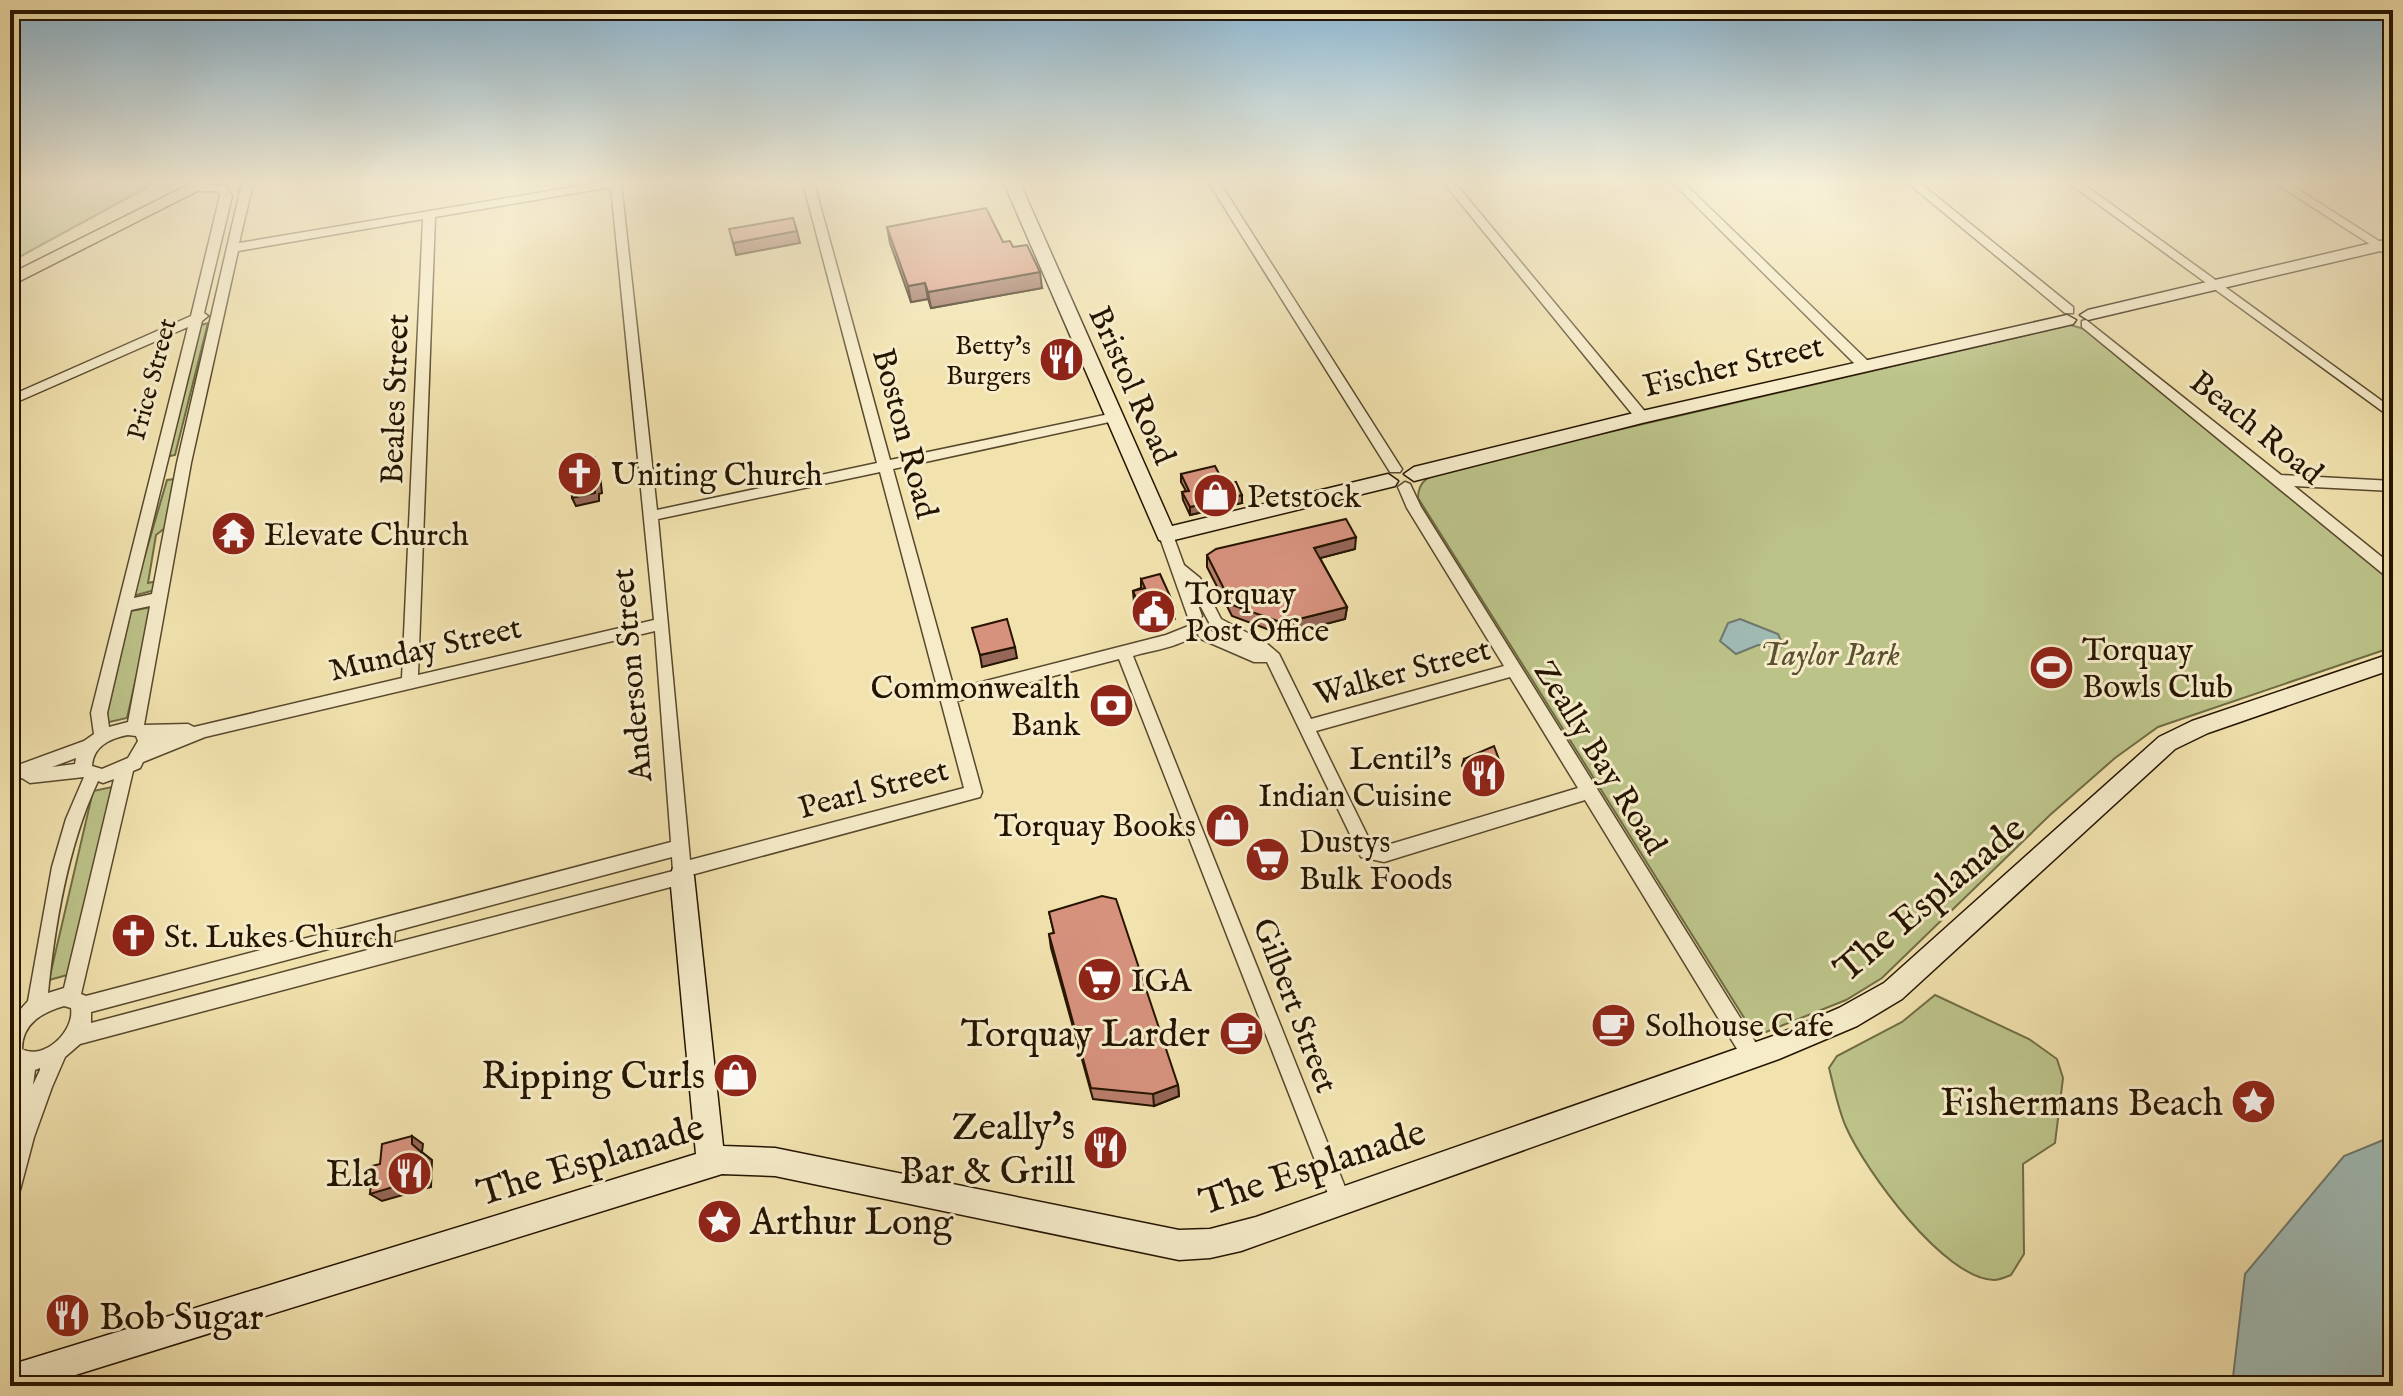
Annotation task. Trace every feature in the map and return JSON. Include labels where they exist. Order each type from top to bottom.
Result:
[{"type":"main road","points":[[10,267],[46,248]]},
{"type":"main road","points":[[10,281],[75,248]]},
{"type":"street","name":"Price Street","points":[[36,1005],[41,968],[88,772],[82,759],[96,741],[99,713],[156,468],[182,387],[214,248]]},
{"type":"street","name":"Price Street","points":[[141,756],[146,748],[140,732],[184,463],[232,248]]},
{"type":"street","name":"Beales Street","points":[[410,682],[428,248]]},
{"type":"street","name":"Anderson Street","points":[[623,248],[662,624],[682,873],[711,1162]]},
{"type":"street","name":"Boston Road","points":[[826,248],[949,697]]},
{"type":"street","name":"Bristol Road","points":[[1040,248],[1204,625]]},
{"type":"street","name":"Zeally Bay Road","points":[[1255,248],[1401,478],[1414,508],[1512,670],[1752,1055]]},
{"type":"street","points":[[1503,248],[1642,417]]},
{"type":"street","points":[[1745,248],[1865,366]]},
{"type":"street","points":[[1989,248],[2068,315]]},
{"type":"street","points":[[2164,248],[2393,415]]},
{"type":"street","name":"Fischer Street","points":[[1166,535],[2068,315],[2087,320],[2215,285],[2387,248]]},
{"type":"street","points":[[10,401],[197,317],[217,313]]},
{"type":"street","name":"Beach Road","points":[[2087,320],[2393,574]]},
{"type":"street","points":[[651,516],[1114,417]]},
{"type":"street","name":"Price Street","points":[[156,468],[184,463]]},
{"type":"street","points":[[2278,480],[2393,486]]},
{"type":"street","points":[[124,606],[160,598]]},
{"type":"street","name":"Munday Street","points":[[141,756],[202,731],[662,624]]},
{"type":"street","points":[[949,697],[1124,653],[1204,625],[1256,655],[1285,685],[1367,852],[1384,854],[1589,792]]},
{"type":"street","name":"Gilbert Street","points":[[1124,653],[1341,1202]]},
{"type":"street","name":"The Esplanade","points":[[10,1380],[711,1162],[743,1159],[775,1162],[1179,1245],[1227,1239],[1341,1202],[1752,1055],[1848,1017],[1893,991],[2167,743],[2200,727],[2393,661]]},
{"type":"street","name":"Walker Street","points":[[1306,727],[1512,670]]},
{"type":"street","name":"Pearl Street","points":[[682,873],[974,792],[949,697]]},
{"type":"street","points":[[10,776],[119,730],[140,732]]},
{"type":"street","name":"Munday Street","points":[[140,732],[202,731]]},
{"type":"street","points":[[10,776],[125,769],[141,756]]},
{"type":"street","points":[[75,1036],[77,1002],[125,769]]},
{"type":"street","points":[[25,1126],[20,1114],[16,1057],[11,1044],[14,1023],[36,1005],[77,1002],[680,847]]},
{"type":"street","points":[[10,1190],[25,1126],[37,1108],[57,1053],[75,1036],[384,956],[682,873]]},
{"type":"street","points":[[568,876],[569,905]]},
{"type":"street","points":[[384,956],[387,923]]},
{"type":"street","points":[[16,1057],[57,1053]]},
{"type":"green space","points":[[10,248],[35,248],[10,262]]},
{"type":"green space","points":[[208,323],[175,455],[166,457],[201,325]]},
{"type":"green space","name":"Taylor Park","points":[[2070,325],[2088,330],[2393,581],[2393,647],[2158,727],[2115,758],[2050,815],[1882,978],[1846,1000],[1766,1032],[1753,1032],[1418,498],[1420,487],[1430,477],[1445,470]]},
{"type":"green space","points":[[175,479],[165,528],[156,535],[148,583],[157,581],[155,590],[133,596],[167,480]]},
{"type":"green space","points":[[152,607],[127,718],[105,723],[131,611]]},
{"type":"green space","points":[[112,787],[71,974],[49,980],[93,791]]},
{"type":"green space","points":[[1935,995],[2029,1039],[2057,1059],[2063,1078],[2055,1143],[2023,1164],[2024,1254],[2011,1275],[1998,1280],[1974,1275],[1952,1262],[1908,1219],[1888,1194],[1846,1127],[1829,1068],[1837,1056],[1902,1022]]},
{"type":"water","points":[[1740,619],[1778,634],[1784,647],[1758,645],[1736,654],[1720,641],[1728,623]]},
{"type":"water","points":[[2393,1136],[2393,1386],[2232,1386],[2245,1274],[2344,1156]]},
{"type":"building","points":[[895,248],[1029,248],[1040,272],[928,292],[925,283],[908,286]]},
{"type":"building","points":[[595,458],[598,485],[595,486],[595,493],[572,498],[570,462]]},
{"type":"building","name":"Petstock","points":[[1215,466],[1225,485],[1236,482],[1242,495],[1190,507],[1182,492],[1189,491],[1181,474]]},
{"type":"building","points":[[1346,519],[1356,537],[1314,548],[1347,607],[1283,623],[1232,605],[1207,555],[1216,549]]},
{"type":"building","points":[[1160,574],[1175,607],[1143,615],[1133,591],[1145,588],[1141,579]]},
{"type":"building","points":[[1007,619],[1015,647],[980,655],[972,628]]},
{"type":"building","points":[[1494,746],[1504,773],[1476,781],[1464,759]]},
{"type":"building","name":"IGA","points":[[1102,896],[1116,899],[1178,1085],[1153,1094],[1091,1088],[1049,934],[1054,933],[1049,912]]},
{"type":"building","points":[[412,1136],[412,1144],[421,1152],[420,1179],[370,1194],[372,1166],[380,1164],[382,1144]]},
{"type":"place","name":"Betty's Burgers","points":[[1062,360]]},
{"type":"place","name":"Uniting Church","points":[[580,474]]},
{"type":"place","name":"Petstock","points":[[1216,496]]},
{"type":"place","name":"Elevate Church","points":[[233,534]]},
{"type":"place","name":"Torquay Post Office","points":[[1154,611]]},
{"type":"place","name":"Torquay Bowls Club","points":[[2051,667]]},
{"type":"place","name":"Commonwealth Bank","points":[[1111,705]]},
{"type":"place","name":"Lentil's Indian Cuisine","points":[[1483,776]]},
{"type":"place","name":"Torquay Books","points":[[1227,825]]},
{"type":"place","name":"Dustys Bulk Foods","points":[[1268,859]]},
{"type":"place","name":"St. Lukes Church","points":[[133,936]]},
{"type":"place","name":"IGA","points":[[1100,980]]},
{"type":"place","name":"Solhouse Cafe","points":[[1614,1025]]},
{"type":"place","name":"Torquay Larder","points":[[1241,1033]]},
{"type":"place","name":"Ripping Curls","points":[[736,1075]]},
{"type":"place","name":"Fishermans Beach","points":[[2254,1102]]},
{"type":"place","name":"Zeally's Bar & Grill","points":[[1106,1148]]},
{"type":"place","name":"Ela","points":[[410,1173]]},
{"type":"place","name":"Arthur Long","points":[[719,1221]]},
{"type":"place","name":"Bob Sugar","points":[[68,1316]]}]
